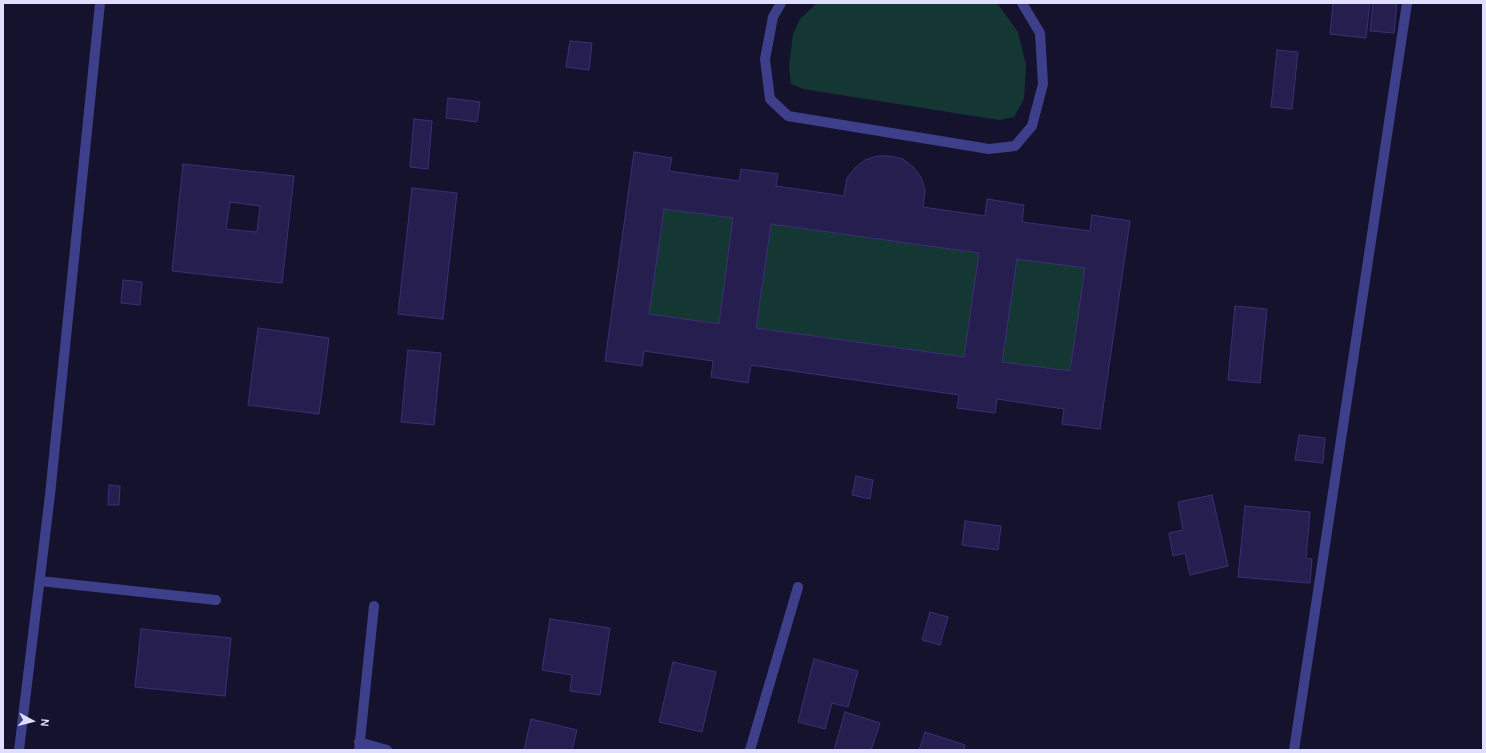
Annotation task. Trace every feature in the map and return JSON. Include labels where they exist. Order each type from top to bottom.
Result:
[{"type":"street","points":[[19,750],[50,495],[100,3]]},
{"type":"street","points":[[781,3],[773,17],[765,59],[770,99],[788,116],[989,149],[1015,146],[1032,126],[1043,84],[1040,33],[1022,3]]},
{"type":"street","points":[[1294,750],[1407,3]]},
{"type":"street","points":[[40,581],[216,600]]},
{"type":"street","points":[[750,750],[798,586]]},
{"type":"street","points":[[374,606],[359,746],[387,750]]},
{"type":"green space","points":[[817,3],[997,3],[1018,32],[1026,65],[1024,99],[1014,117],[999,120],[803,89],[791,84],[789,66],[793,34],[800,19]]},
{"type":"green space","points":[[664,209],[733,218],[719,324],[649,314]]},
{"type":"green space","points":[[771,224],[979,253],[964,357],[756,328]]},
{"type":"green space","points":[[1017,259],[1085,268],[1070,371],[1002,362]]},
{"type":"building","points":[[1333,3],[1370,3],[1366,38],[1330,34]]},
{"type":"building","points":[[1373,3],[1397,3],[1394,33],[1370,31]]},
{"type":"building","points":[[570,41],[592,43],[589,70],[566,67]]},
{"type":"building","points":[[1277,50],[1298,52],[1292,109],[1271,107]]},
{"type":"building","points":[[448,98],[480,102],[477,122],[446,118]]},
{"type":"building","points":[[414,119],[432,121],[428,169],[410,167]]},
{"type":"building","points":[[634,152],[672,158],[669,171],[739,181],[741,169],[778,174],[776,186],[844,196],[847,178],[855,168],[865,160],[877,156],[890,156],[903,159],[913,167],[921,177],[925,190],[923,207],[985,216],[987,199],[1024,205],[1022,222],[1090,231],[1092,215],[1130,221],[1100,429],[1062,424],[1064,409],[997,399],[995,413],[957,408],[959,395],[751,365],[748,383],[711,377],[713,361],[644,351],[642,366],[605,361]],"holes":[[[664,209],[733,218],[719,324],[649,314]],[[771,224],[979,253],[964,357],[756,328]],[[1017,259],[1085,268],[1070,371],[1002,362]]]},
{"type":"building","points":[[183,164],[294,176],[282,283],[172,271]],"holes":[[[230,202],[260,206],[257,232],[226,229]]]},
{"type":"building","points":[[412,188],[457,193],[443,319],[398,314]]},
{"type":"building","points":[[123,280],[142,282],[140,305],[121,303]]},
{"type":"building","points":[[1235,306],[1267,309],[1260,383],[1228,380]]},
{"type":"building","points":[[258,328],[329,338],[319,414],[248,405]]},
{"type":"building","points":[[408,350],[441,353],[434,425],[401,422]]},
{"type":"building","points":[[1299,435],[1325,438],[1323,463],[1295,460]]},
{"type":"building","points":[[856,476],[873,480],[870,499],[852,495]]},
{"type":"building","points":[[109,485],[120,486],[119,505],[108,505]]},
{"type":"building","points":[[1212,495],[1228,566],[1190,575],[1185,553],[1173,556],[1169,533],[1183,530],[1178,502]]},
{"type":"building","points":[[1245,506],[1310,512],[1306,558],[1312,559],[1310,583],[1238,577]]},
{"type":"building","points":[[965,521],[1001,526],[998,550],[962,545]]},
{"type":"building","points":[[930,612],[948,617],[940,645],[922,640]]},
{"type":"building","points":[[550,619],[610,628],[600,695],[570,691],[572,675],[542,670]]},
{"type":"building","points":[[141,629],[231,638],[225,696],[135,687]]},
{"type":"building","points":[[814,659],[858,671],[848,707],[832,703],[825,729],[798,722]]},
{"type":"building","points":[[673,662],[716,672],[702,732],[659,722]]},
{"type":"building","points":[[845,712],[880,723],[871,750],[834,750]]},
{"type":"building","points":[[531,719],[577,730],[572,750],[524,750]]},
{"type":"building","points":[[925,732],[965,745],[964,750],[919,750]]}]
